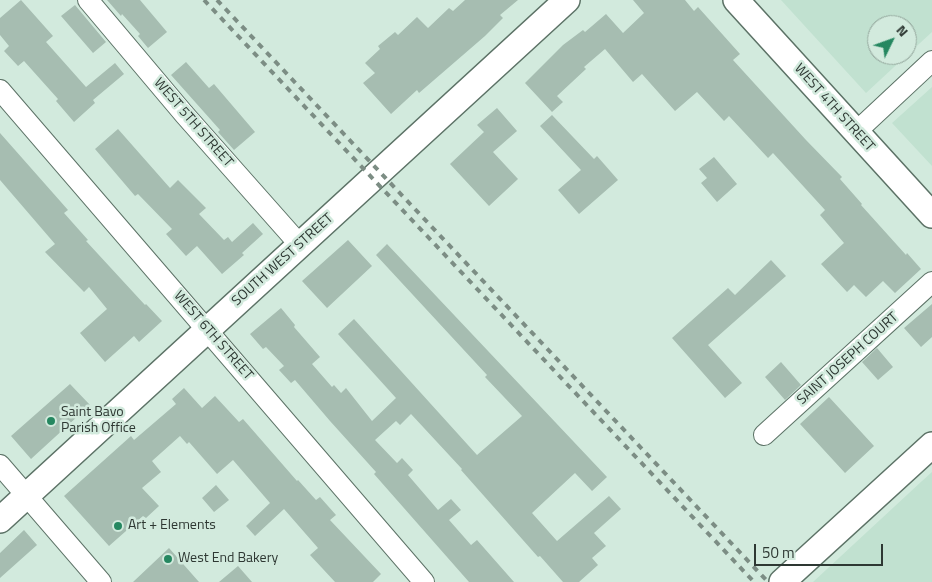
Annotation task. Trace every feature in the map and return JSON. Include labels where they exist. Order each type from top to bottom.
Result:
[{"type":"street","name":"WEST 5TH STREET","points":[[88,0],[184,114],[300,245]]},
{"type":"street","name":"SOUTH WEST STREET","points":[[0,520],[567,0]]},
{"type":"street","name":"WEST 4TH STREET","points":[[736,0],[932,215]]},
{"type":"street","points":[[856,132],[932,61]]},
{"type":"street","name":"WEST 6TH STREET","points":[[0,90],[208,329],[424,582]]},
{"type":"street","name":"SAINT JOSEPH COURT","points":[[764,435],[932,282]]},
{"type":"street","points":[[782,582],[932,445]]},
{"type":"street","points":[[0,465],[101,582]]},
{"type":"shaded area","points":[[781,0],[932,0],[932,32],[917,46],[917,15],[867,15],[867,65],[896,65],[866,93]]},
{"type":"shaded area","points":[[932,87],[932,166],[892,123]]},
{"type":"shaded area","points":[[932,472],[932,582],[813,582],[922,481]]},
{"type":"building","points":[[21,0],[53,36],[46,42],[86,87],[115,63],[124,74],[93,100],[95,103],[74,122],[56,101],[58,99],[24,61],[18,66],[4,51],[9,46],[0,35],[0,18]]},
{"type":"building","points":[[107,0],[140,0],[167,32],[148,48],[138,36],[140,34]]},
{"type":"building","points":[[465,0],[518,0],[500,15],[503,18],[485,36],[419,93],[417,90],[391,114],[363,83],[375,73],[365,63],[380,49],[378,46],[395,32],[398,35],[417,17],[428,28],[449,8],[453,11]]},
{"type":"building","points":[[633,0],[685,0],[694,11],[698,7],[740,54],[733,60],[842,177],[840,179],[861,205],[921,269],[895,293],[883,281],[866,297],[854,285],[847,292],[821,264],[844,243],[820,215],[825,210],[773,153],[768,158],[729,116],[724,121],[697,92],[675,111],[642,74],[633,82],[605,49],[584,67],[586,69],[557,96],[563,102],[552,112],[525,83],[563,45],[583,30],[585,32],[606,14],[623,33],[644,13]]},
{"type":"building","points":[[75,5],[106,42],[93,53],[61,16]]},
{"type":"building","points":[[186,62],[209,88],[214,84],[255,132],[234,150],[218,132],[220,130],[171,75]]},
{"type":"building","points":[[497,108],[517,131],[493,152],[518,179],[489,206],[450,164],[484,132],[477,125]]},
{"type":"building","points":[[552,115],[594,159],[597,156],[618,180],[579,214],[558,190],[581,170],[540,126]]},
{"type":"building","points":[[118,129],[170,188],[178,180],[206,208],[199,214],[224,240],[228,237],[232,242],[253,223],[263,234],[242,253],[244,255],[222,274],[197,246],[186,256],[166,234],[172,229],[138,194],[135,196],[95,149]]},
{"type":"building","points":[[0,133],[68,210],[64,213],[88,240],[86,241],[162,321],[139,342],[134,336],[105,362],[80,333],[107,309],[89,287],[84,292],[45,252],[55,244],[0,180]]},
{"type":"building","points":[[714,157],[737,184],[717,202],[701,183],[707,178],[699,169]]},
{"type":"building","points":[[348,240],[372,266],[327,308],[302,281]]},
{"type":"building","points":[[387,244],[607,477],[592,491],[575,473],[532,513],[557,541],[609,496],[621,509],[594,533],[606,546],[592,558],[598,565],[579,582],[563,582],[540,556],[538,557],[462,469],[411,414],[400,425],[396,421],[375,440],[397,463],[402,458],[413,470],[408,475],[438,510],[451,499],[461,510],[449,520],[471,545],[477,540],[514,582],[469,582],[295,380],[291,383],[279,370],[284,366],[266,347],[263,349],[250,334],[281,308],[295,325],[294,327],[320,357],[312,364],[332,387],[334,385],[341,393],[346,388],[372,421],[396,398],[338,334],[354,319],[477,455],[522,416],[485,377],[487,375],[376,255]]},
{"type":"building","points":[[771,260],[786,276],[708,345],[742,383],[725,398],[672,338],[728,288],[735,295]]},
{"type":"building","points":[[932,304],[932,337],[921,347],[904,328]]},
{"type":"building","points":[[877,348],[893,367],[878,380],[862,362]]},
{"type":"building","points":[[781,362],[801,385],[785,400],[765,377]]},
{"type":"building","name":"Saint Bavo Parish Office","points":[[70,384],[90,405],[31,459],[11,436]]},
{"type":"building","points":[[184,388],[202,408],[215,396],[239,422],[243,419],[297,481],[316,500],[320,497],[336,515],[330,520],[381,574],[373,582],[335,582],[310,555],[318,548],[284,509],[255,536],[246,526],[270,503],[233,460],[217,474],[189,442],[187,444],[180,436],[152,461],[161,472],[142,488],[159,506],[146,518],[143,516],[109,546],[64,496],[131,436],[134,440],[176,404],[172,399]]},
{"type":"building","points":[[829,397],[874,446],[845,473],[800,424]]},
{"type":"building","points":[[216,485],[229,500],[214,512],[202,498]]},
{"type":"building","points":[[24,530],[37,545],[0,578],[0,553]]},
{"type":"building","name":"West End Bakery","points":[[169,548],[199,582],[133,582]]},
{"type":"building","points":[[238,566],[252,582],[219,582]]},
{"type":"railway","points":[[204,0],[754,582]]},
{"type":"railway","points":[[217,0],[768,582]]},
{"type":"place","name":"Saint Bavo Parish Office","points":[[51,421]]},
{"type":"place","name":"Art + Elements","points":[[118,526]]},
{"type":"place","name":"West End Bakery","points":[[168,559]]}]
